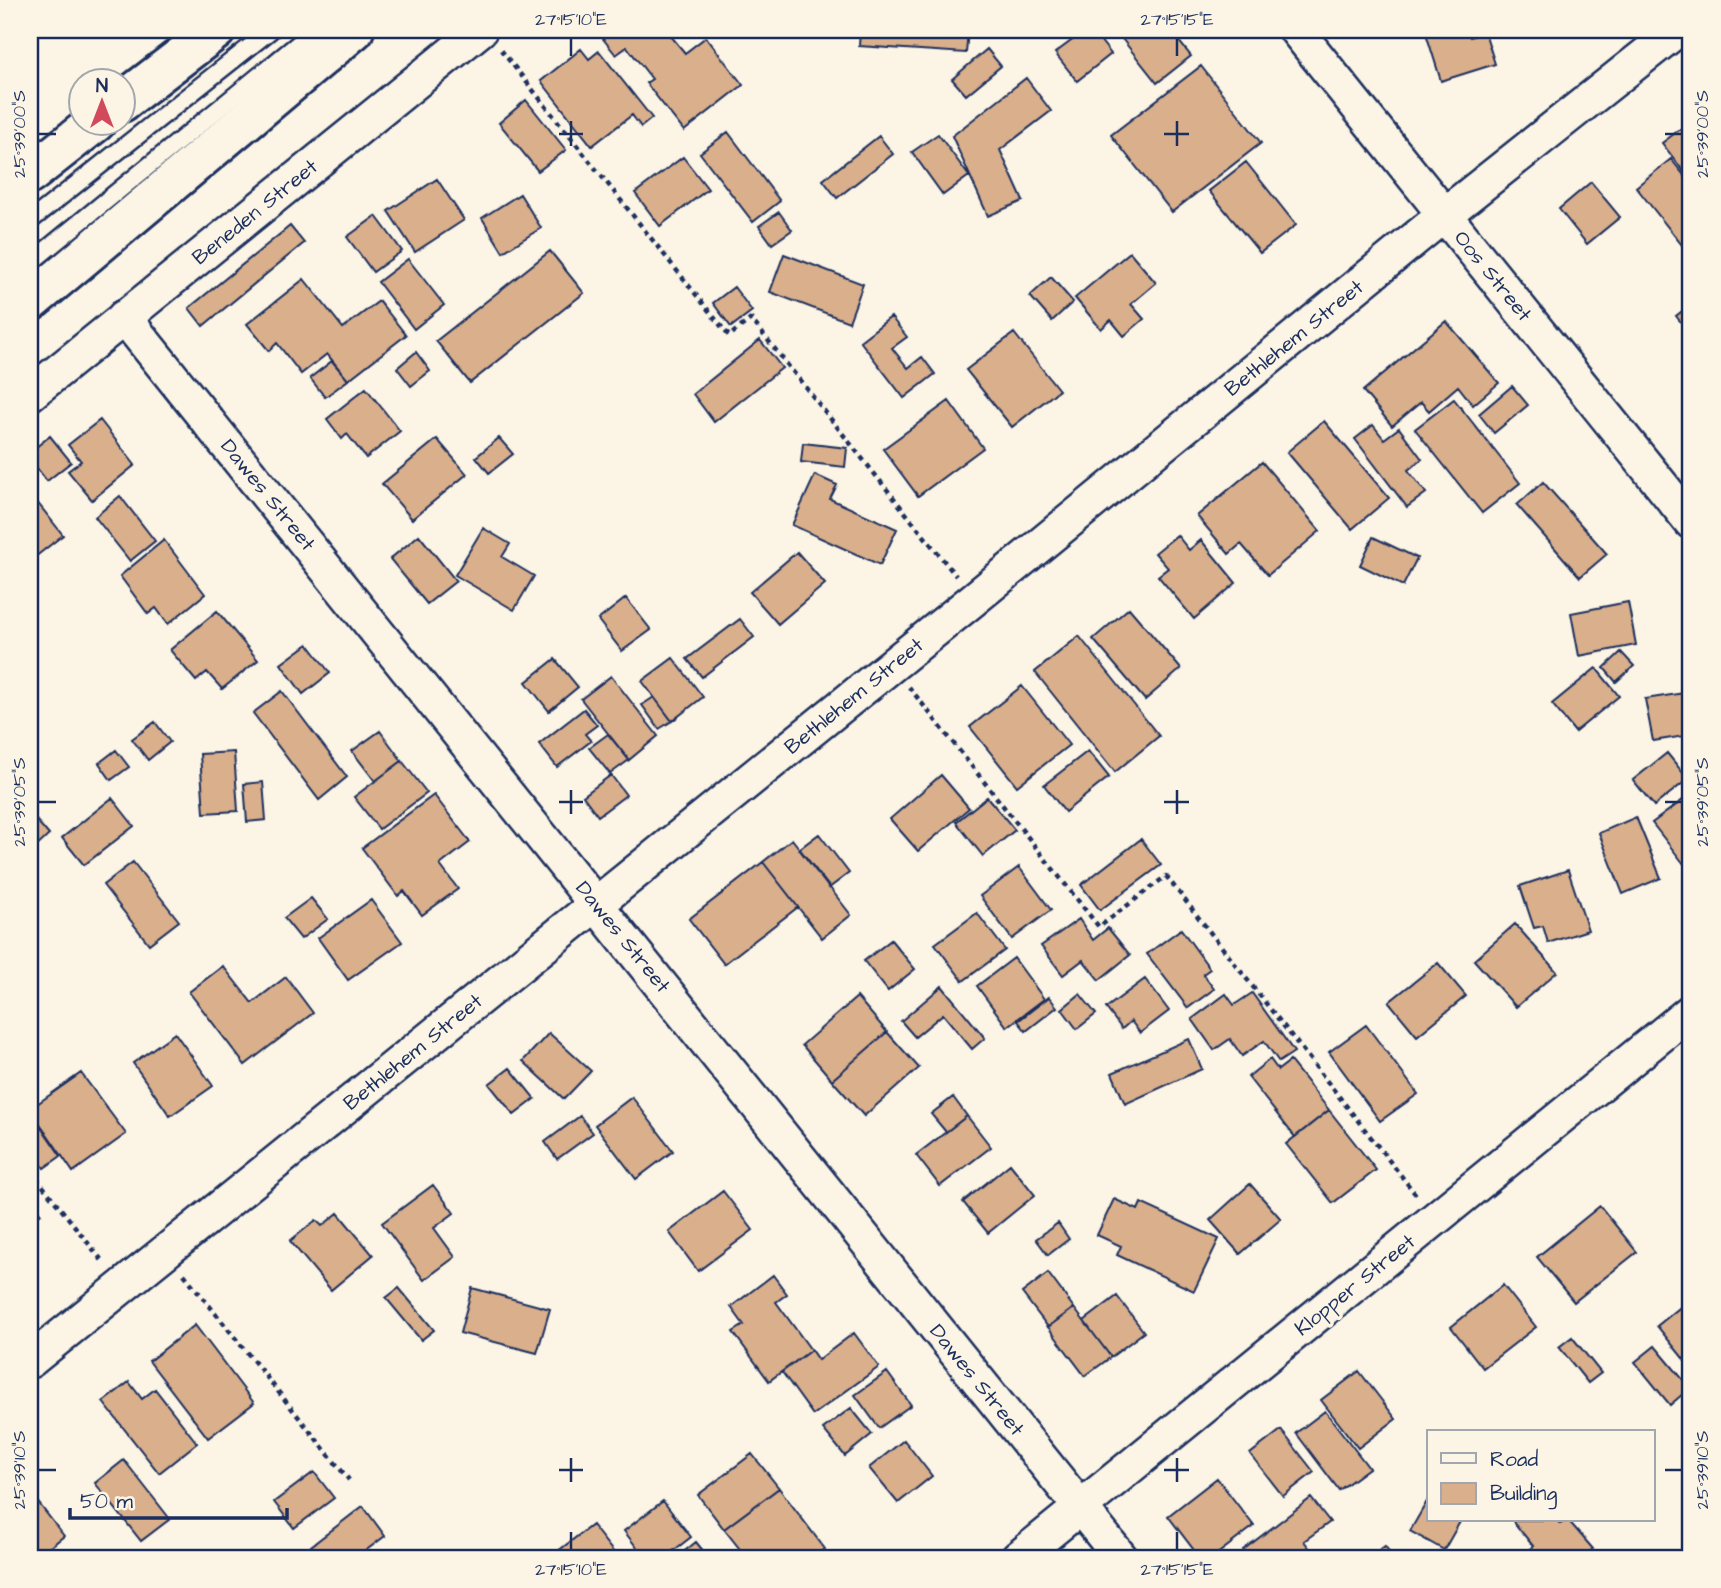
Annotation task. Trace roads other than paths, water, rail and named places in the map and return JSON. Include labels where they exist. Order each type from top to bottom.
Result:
[{"type":"main road","points":[[136,91],[216,30]]},
{"type":"main road","points":[[30,302],[354,30]]},
{"type":"main road","points":[[30,174],[78,136]]},
{"type":"street","name":"Oos Street","points":[[1296,30],[1691,522]]},
{"type":"street","name":"Bethlehem Street","points":[[30,1361],[974,599],[1444,215],[1677,30]]},
{"type":"street","name":"Beneden Street","points":[[30,394],[124,317],[487,35]]},
{"type":"street","name":"Dawes Street","points":[[124,317],[1121,1558]]},
{"type":"street","name":"Klopper Street","points":[[1018,1558],[1691,1011]]},
{"type":"lane","points":[[30,221],[271,30]]},
{"type":"lane","points":[[30,264],[315,30]]}]
